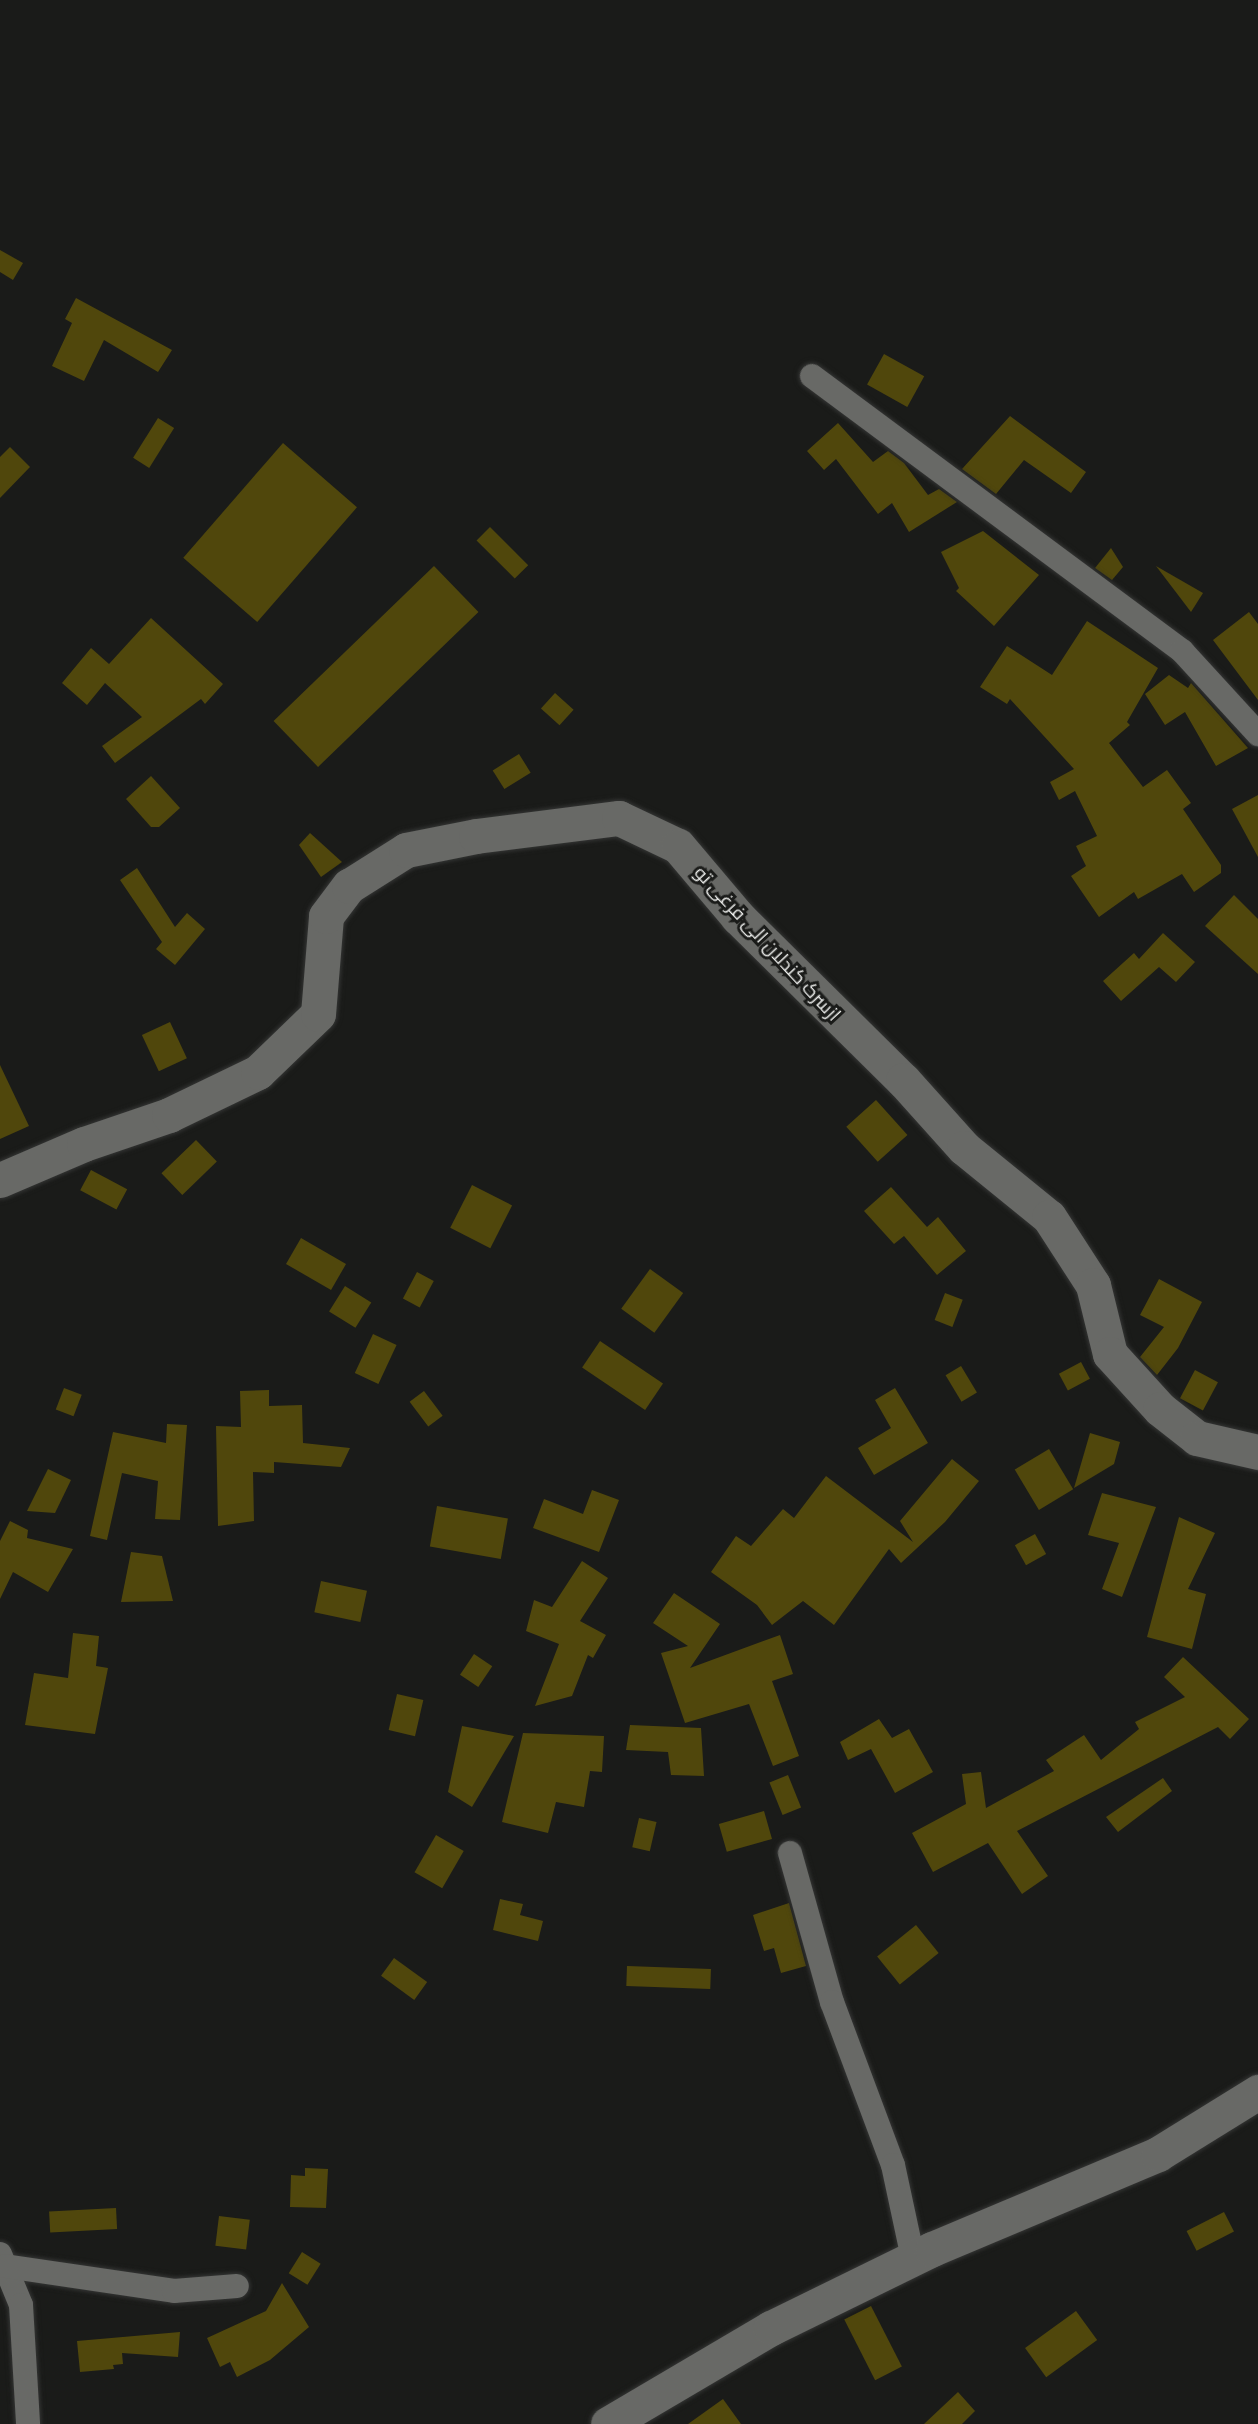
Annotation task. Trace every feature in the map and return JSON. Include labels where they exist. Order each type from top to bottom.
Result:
[{"type":"street","points":[[813,376],[1182,651],[1258,734]]},
{"type":"street","name":"ازسرک کندلان الی فرغی تو","points":[[0,1180],[84,1144],[169,1115],[258,1072],[318,1014],[326,916],[349,886],[406,850],[476,836],[619,818],[678,846],[738,917],[902,1080],[964,1148],[1049,1217],[1093,1285],[1110,1354],[1160,1409],[1198,1438],[1258,1452]]},
{"type":"street","points":[[790,1853],[832,2002],[893,2165],[913,2258]]},
{"type":"street","points":[[608,2424],[771,2328],[913,2258],[1158,2154],[1258,2092]]},
{"type":"street","points":[[3,2259],[174,2291],[237,2286]]},
{"type":"street","points":[[3,2259],[21,2305],[28,2424]]},
{"type":"building","points":[[0,250],[23,263],[13,280],[0,272]]},
{"type":"building","points":[[76,298],[172,350],[158,372],[104,340],[84,381],[52,366],[72,323],[65,319]]},
{"type":"building","points":[[884,354],[924,376],[907,407],[867,385]]},
{"type":"building","points":[[1010,416],[1086,472],[1071,493],[1024,460],[996,494],[962,469]]},
{"type":"building","points":[[158,418],[174,428],[149,468],[133,458]]},
{"type":"building","points":[[838,423],[873,462],[888,451],[904,463],[928,495],[939,489],[957,502],[909,532],[892,503],[878,514],[836,459],[824,470],[807,451]]},
{"type":"building","points":[[283,443],[357,507],[257,622],[183,558]]},
{"type":"building","points":[[10,447],[30,467],[0,498],[0,457]]},
{"type":"building","points":[[490,527],[528,565],[515,579],[477,540]]},
{"type":"building","points":[[983,531],[1039,575],[994,626],[956,591],[959,588],[941,552]]},
{"type":"building","points":[[1111,548],[1123,567],[1112,580],[1095,568]]},
{"type":"building","points":[[434,566],[478,612],[318,767],[274,721]]},
{"type":"building","points":[[1156,566],[1203,593],[1191,612]]},
{"type":"building","points":[[1249,612],[1258,624],[1258,700],[1213,640]]},
{"type":"building","points":[[151,618],[223,684],[205,704],[201,699],[115,763],[102,746],[142,717],[105,683],[87,705],[62,683],[91,648],[109,664]]},
{"type":"building","points":[[1087,621],[1158,668],[1127,722],[1130,725],[1109,743],[1143,787],[1167,770],[1191,803],[1183,809],[1221,865],[1221,873],[1194,892],[1182,874],[1138,899],[1134,892],[1099,917],[1071,876],[1086,866],[1076,846],[1097,836],[1075,791],[1059,800],[1050,782],[1074,769],[1010,699],[1007,704],[980,687],[1007,646],[1052,675]]},
{"type":"building","points":[[1169,675],[1188,688],[1191,683],[1248,748],[1216,766],[1185,712],[1165,725],[1145,694]]},
{"type":"building","points":[[555,693],[574,710],[560,725],[541,709]]},
{"type":"building","points":[[519,754],[531,773],[504,789],[493,770]]},
{"type":"building","points":[[151,776],[180,808],[159,827],[151,827],[126,799]]},
{"type":"building","points":[[1258,795],[1258,857],[1232,809]]},
{"type":"building","points":[[310,833],[342,862],[321,877],[299,845]]},
{"type":"building","points":[[137,868],[175,927],[187,913],[205,929],[175,965],[156,949],[162,942],[120,880]]},
{"type":"building","points":[[1234,895],[1258,919],[1258,974],[1205,926]]},
{"type":"building","points":[[1163,933],[1195,962],[1176,982],[1159,967],[1121,1001],[1103,981],[1134,953],[1139,959]]},
{"type":"building","points":[[170,1022],[187,1058],[159,1071],[142,1035]]},
{"type":"building","points":[[0,1065],[29,1126],[0,1139]]},
{"type":"building","points":[[876,1100],[907,1135],[878,1162],[846,1127]]},
{"type":"building","points":[[196,1140],[217,1162],[182,1195],[161,1173]]},
{"type":"building","points":[[91,1170],[127,1189],[116,1210],[80,1190]]},
{"type":"building","points":[[472,1185],[512,1205],[490,1248],[450,1228]]},
{"type":"building","points":[[891,1187],[927,1227],[938,1217],[966,1251],[937,1275],[904,1236],[894,1244],[864,1211]]},
{"type":"building","points":[[301,1238],[346,1264],[331,1290],[286,1264]]},
{"type":"building","points":[[650,1269],[683,1293],[654,1333],[621,1309]]},
{"type":"building","points":[[417,1272],[434,1281],[420,1307],[403,1298]]},
{"type":"building","points":[[1159,1279],[1202,1302],[1178,1348],[1157,1375],[1140,1357],[1164,1327],[1140,1315]]},
{"type":"building","points":[[345,1286],[371,1302],[355,1328],[329,1311]]},
{"type":"building","points":[[945,1293],[963,1300],[952,1327],[935,1320]]},
{"type":"building","points":[[373,1334],[397,1345],[378,1384],[355,1373]]},
{"type":"building","points":[[600,1341],[663,1383],[645,1410],[582,1368]]},
{"type":"building","points":[[1081,1362],[1090,1379],[1068,1391],[1059,1374]]},
{"type":"building","points":[[961,1366],[977,1393],[962,1402],[946,1375]]},
{"type":"building","points":[[1195,1370],[1218,1382],[1203,1410],[1180,1398]]},
{"type":"building","points":[[64,1388],[82,1395],[73,1416],[56,1409]]},
{"type":"building","points":[[895,1388],[928,1443],[874,1475],[858,1448],[891,1428],[875,1400]]},
{"type":"building","points":[[269,1390],[269,1406],[302,1405],[303,1443],[350,1448],[341,1467],[274,1462],[274,1473],[253,1472],[254,1521],[218,1526],[216,1426],[241,1427],[240,1391]]},
{"type":"building","points":[[424,1391],[443,1416],[428,1427],[410,1402]]},
{"type":"building","points":[[167,1424],[187,1425],[180,1520],[155,1519],[158,1481],[122,1473],[107,1540],[90,1536],[113,1432],[166,1443]]},
{"type":"building","points":[[1090,1433],[1120,1442],[1114,1464],[1074,1488]]},
{"type":"building","points":[[1049,1449],[1073,1489],[1039,1510],[1015,1470]]},
{"type":"building","points":[[952,1459],[979,1481],[945,1522],[901,1563],[889,1549],[834,1625],[803,1601],[772,1625],[757,1605],[711,1572],[736,1536],[751,1546],[783,1509],[794,1518],[826,1476],[913,1542],[900,1521]]},
{"type":"building","points":[[48,1469],[71,1480],[55,1513],[27,1511]]},
{"type":"building","points":[[592,1490],[619,1500],[599,1552],[533,1528],[544,1499],[583,1514]]},
{"type":"building","points":[[1102,1493],[1156,1507],[1122,1597],[1102,1589],[1119,1543],[1088,1535]]},
{"type":"building","points":[[437,1506],[508,1519],[501,1559],[430,1546]]},
{"type":"building","points":[[1179,1517],[1215,1533],[1188,1589],[1206,1594],[1192,1649],[1147,1637]]},
{"type":"building","points":[[10,1521],[28,1530],[27,1538],[73,1549],[48,1592],[13,1572],[0,1599],[0,1541]]},
{"type":"building","points":[[1035,1534],[1046,1554],[1026,1565],[1015,1545]]},
{"type":"building","points":[[131,1552],[162,1556],[173,1601],[121,1602]]},
{"type":"building","points":[[582,1561],[608,1578],[580,1621],[606,1635],[593,1658],[588,1655],[572,1696],[535,1706],[559,1644],[526,1631],[534,1600],[552,1607]]},
{"type":"building","points":[[321,1581],[367,1591],[360,1622],[314,1612]]},
{"type":"building","points":[[674,1593],[720,1624],[690,1668],[780,1635],[793,1674],[772,1681],[799,1756],[773,1766],[749,1704],[685,1723],[661,1653],[688,1646],[653,1623]]},
{"type":"building","points":[[73,1633],[99,1636],[96,1666],[108,1668],[95,1734],[25,1725],[34,1673],[68,1678]]},
{"type":"building","points":[[474,1654],[492,1666],[478,1687],[460,1675]]},
{"type":"building","points":[[1183,1657],[1249,1719],[1230,1739],[1218,1727],[1017,1831],[1048,1876],[1022,1894],[988,1843],[933,1872],[912,1833],[966,1804],[962,1774],[981,1772],[986,1808],[1054,1771],[1046,1760],[1084,1735],[1101,1760],[1139,1729],[1135,1722],[1185,1697],[1164,1677]]},
{"type":"building","points":[[397,1694],[423,1700],[415,1736],[389,1730]]},
{"type":"building","points":[[879,1719],[892,1738],[909,1729],[933,1772],[895,1793],[871,1749],[848,1760],[840,1742]]},
{"type":"building","points":[[630,1725],[701,1728],[704,1776],[671,1775],[668,1752],[626,1750]]},
{"type":"building","points":[[462,1726],[514,1736],[472,1807],[448,1792]]},
{"type":"building","points":[[523,1733],[604,1736],[602,1772],[590,1771],[584,1807],[556,1802],[548,1833],[502,1822]]},
{"type":"building","points":[[788,1775],[801,1807],[783,1815],[769,1782]]},
{"type":"building","points":[[1163,1778],[1172,1791],[1118,1832],[1106,1817]]},
{"type":"building","points":[[764,1811],[772,1839],[727,1852],[719,1824]]},
{"type":"building","points":[[639,1818],[657,1822],[650,1851],[632,1847]]},
{"type":"building","points":[[436,1835],[464,1851],[442,1888],[414,1872]]},
{"type":"building","points":[[500,1899],[523,1904],[520,1915],[543,1921],[538,1941],[493,1930]]},
{"type":"building","points":[[789,1903],[806,1966],[781,1973],[774,1948],[764,1951],[753,1915]]},
{"type":"building","points":[[916,1925],[939,1953],[900,1984],[877,1956]]},
{"type":"building","points":[[394,1958],[427,1982],[414,2000],[381,1976]]},
{"type":"building","points":[[627,1966],[711,1969],[710,1989],[626,1986]]},
{"type":"building","points":[[305,2168],[328,2169],[326,2208],[290,2207],[291,2175],[305,2176]]},
{"type":"building","points":[[116,2208],[117,2229],[50,2232],[49,2212]]},
{"type":"building","points":[[1224,2212],[1234,2232],[1197,2251],[1187,2231]]},
{"type":"building","points":[[219,2216],[250,2220],[246,2250],[215,2246]]},
{"type":"building","points":[[302,2252],[321,2264],[307,2285],[289,2273]]},
{"type":"building","points":[[282,2283],[309,2327],[270,2360],[237,2377],[230,2362],[220,2367],[207,2338],[266,2311]]},
{"type":"building","points":[[871,2306],[902,2367],[875,2380],[844,2320]]},
{"type":"building","points":[[1076,2311],[1097,2340],[1046,2377],[1025,2348]]},
{"type":"building","points":[[180,2332],[178,2357],[122,2353],[123,2364],[113,2365],[114,2369],[80,2372],[77,2341]]},
{"type":"building","points":[[958,2392],[975,2411],[962,2424],[924,2424]]},
{"type":"building","points":[[723,2399],[741,2424],[688,2424]]}]
